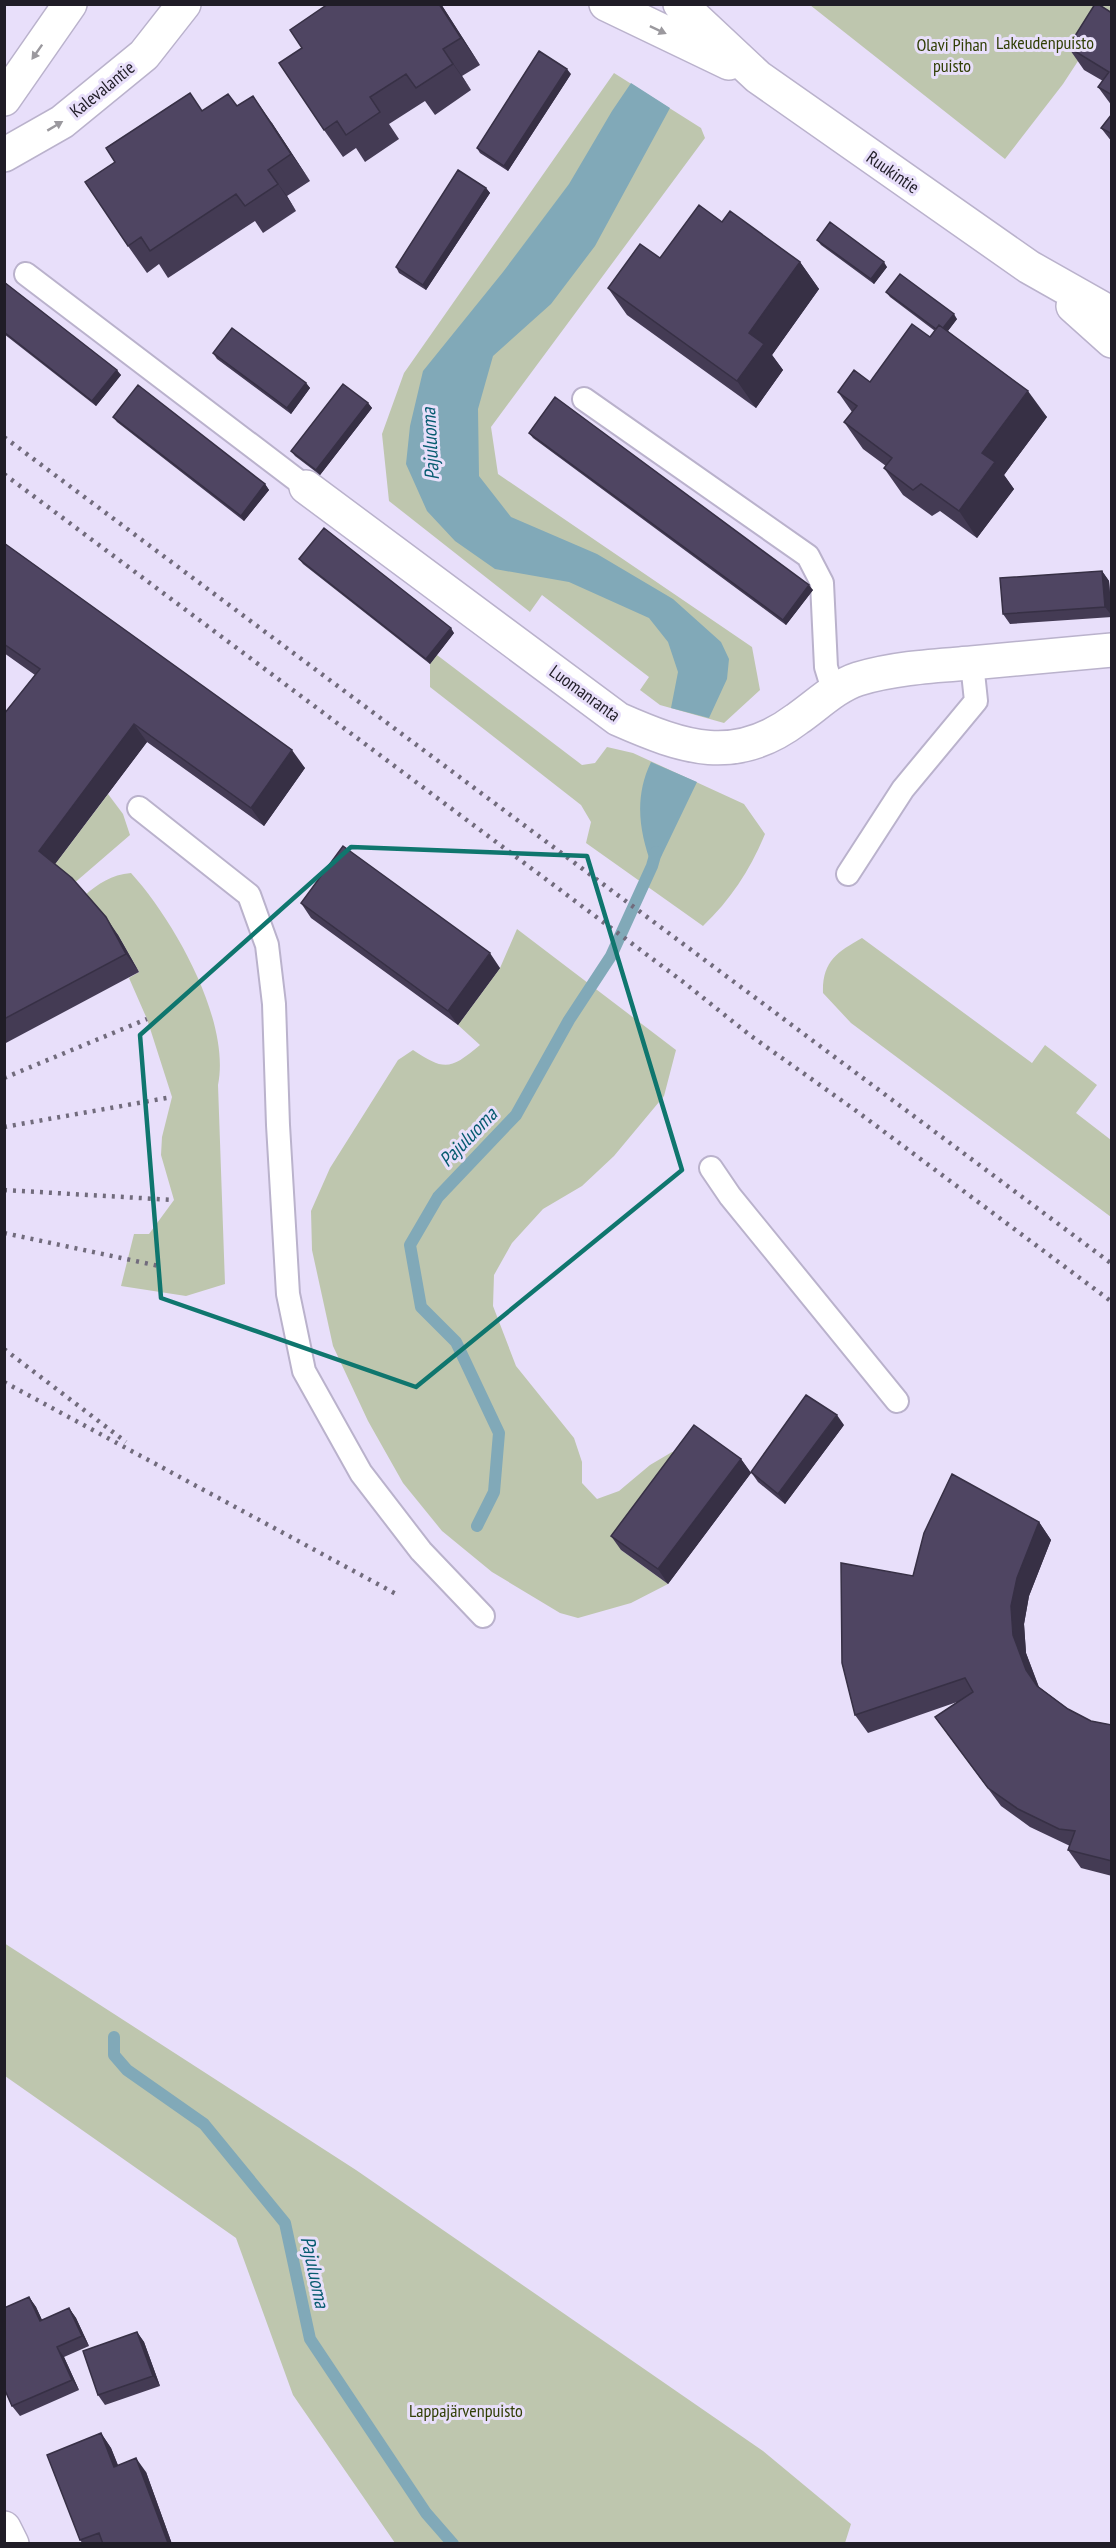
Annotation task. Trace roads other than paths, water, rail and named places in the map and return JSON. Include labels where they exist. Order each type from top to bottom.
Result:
[{"type":"main road","points":[[4,99],[70,4]]},
{"type":"main road","name":"Kalevalantie","points":[[4,155],[62,122],[144,55],[184,4]]},
{"type":"main road","name":"Ruukintie","points":[[606,4],[758,77]]},
{"type":"main road","name":"Ruukintie","points":[[680,4],[758,77],[1029,267],[1112,314]]},
{"type":"main road","name":"Ruukintie","points":[[1029,267],[1112,340]]},
{"type":"main road","name":"Luomanranta","points":[[306,487],[618,719],[652,734],[710,748],[748,746],[780,732],[855,680],[902,669],[1112,650]]},
{"type":"main road","points":[[4,2528],[12,2544]]},
{"type":"lane","points":[[26,274],[306,487]]},
{"type":"lane","points":[[585,399],[808,556],[822,583],[826,667],[834,693]]},
{"type":"lane","points":[[848,874],[903,789],[976,701],[972,663]]},
{"type":"lane","points":[[139,808],[249,896],[267,945],[274,1004],[278,1125],[288,1294],[304,1371],[362,1473],[421,1551],[483,1616]]},
{"type":"lane","points":[[711,1168],[730,1196],[897,1401]]},
{"type":"water","points":[[631,83],[670,108],[595,246],[551,304],[493,356],[478,409],[479,476],[511,517],[597,554],[673,599],[721,642],[729,659],[727,679],[709,718],[671,708],[678,672],[668,642],[649,618],[569,582],[495,569],[455,541],[427,511],[406,464],[410,426],[423,371],[503,272],[569,184]]},
{"type":"water","points":[[651,762],[697,782],[661,857],[652,866],[641,827],[640,814],[642,788]]},
{"type":"waterway","name":"Pajuluoma","points":[[477,1526],[494,1492],[499,1433],[456,1342],[421,1307],[410,1245],[438,1197],[516,1115],[569,1020],[611,956],[652,866],[656,852]]},
{"type":"waterway","name":"Pajuluoma","points":[[114,2037],[114,2055],[127,2070],[204,2124],[285,2223],[310,2339],[426,2513],[453,2544]]},
{"type":"railway","points":[[4,437],[1112,1264]]},
{"type":"railway","points":[[4,474],[682,981],[751,1036],[855,1110],[1112,1302]]},
{"type":"railway","points":[[4,1078],[147,1019]]},
{"type":"railway","points":[[4,1127],[172,1097]]},
{"type":"railway","points":[[4,1190],[174,1200]]},
{"type":"railway","points":[[4,1233],[159,1266]]},
{"type":"railway","points":[[4,1349],[126,1442]]},
{"type":"railway","points":[[4,1382],[398,1595]]},
{"type":"park label","name":"Lakeudenpuisto","points":[[1045,42]]},
{"type":"park label","name":"Olavi Pihan puisto","points":[[952,54]]},
{"type":"park label","name":"Lappajärvenpuisto","points":[[466,2410]]}]
